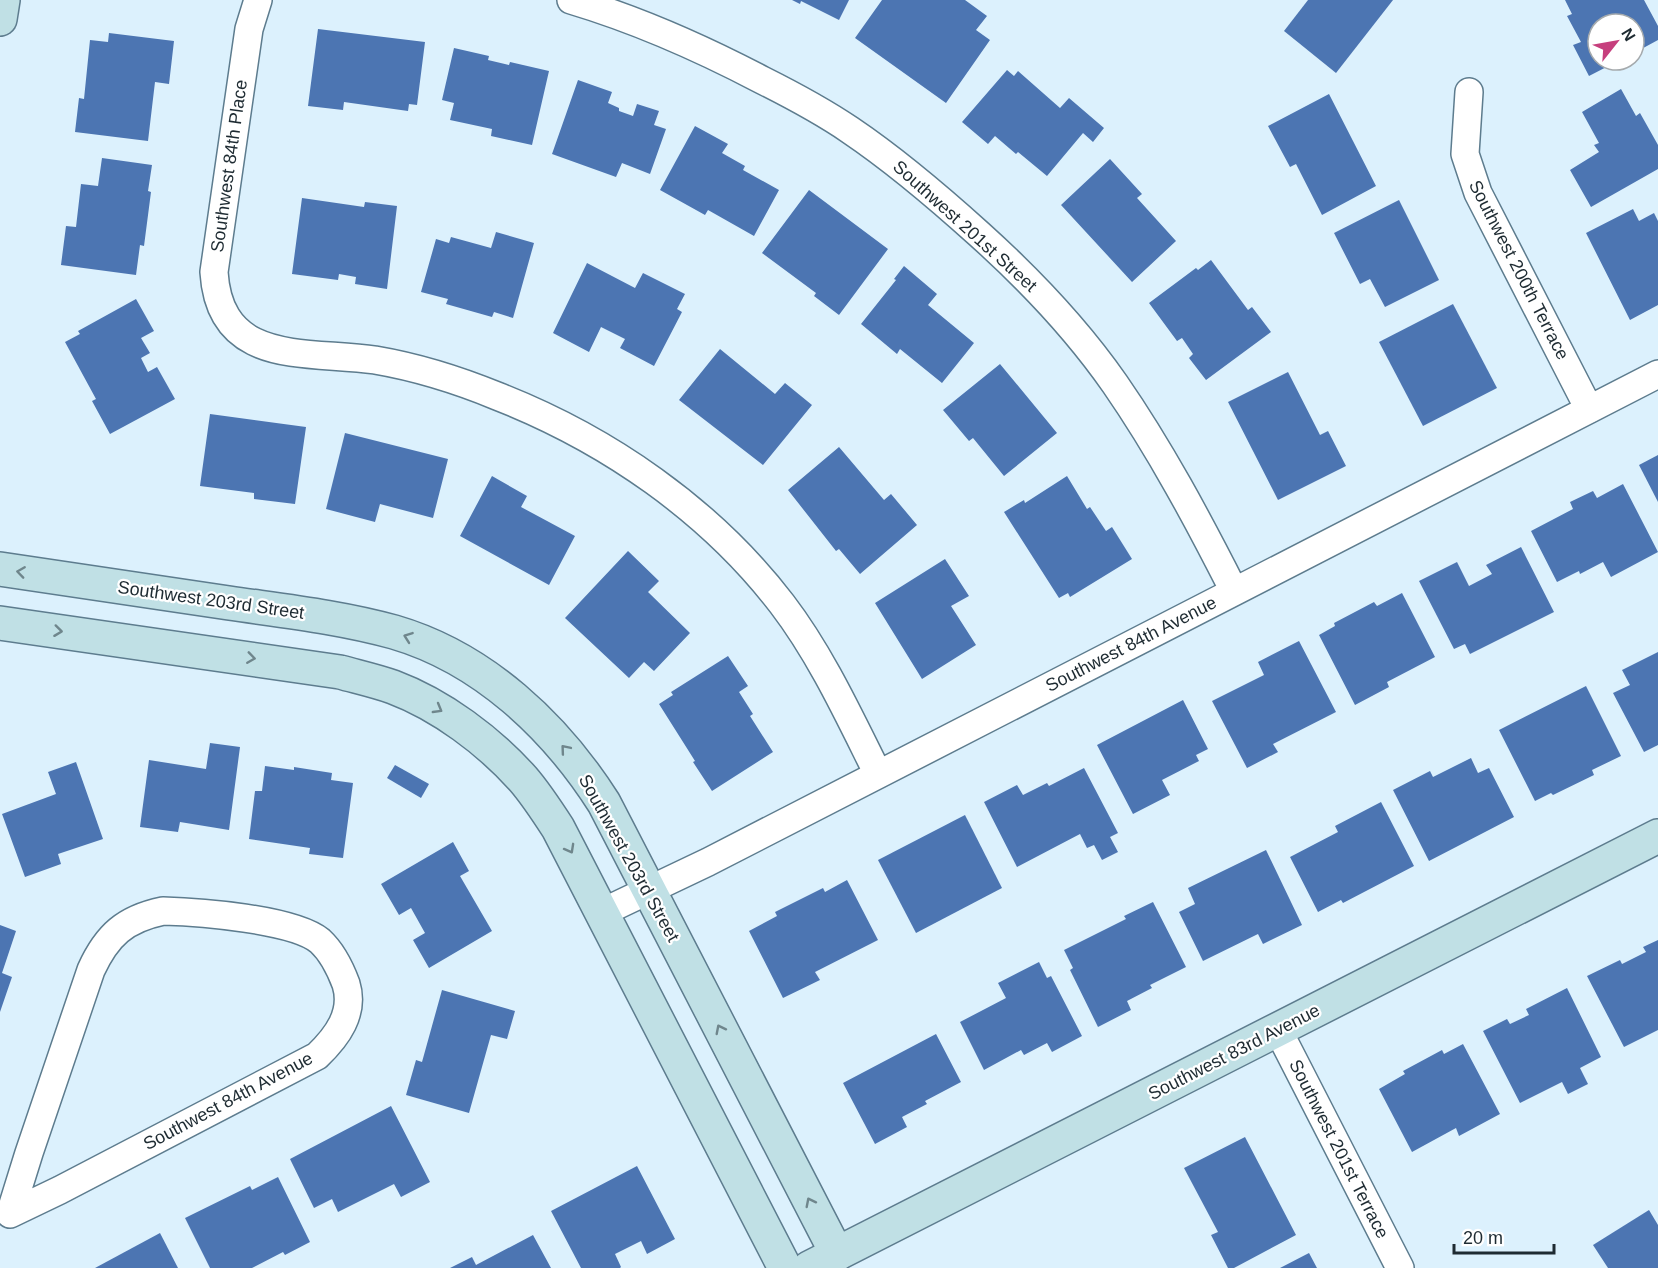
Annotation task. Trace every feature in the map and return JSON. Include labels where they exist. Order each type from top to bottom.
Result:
[{"type":"street","points":[[0,19],[3,0]]},
{"type":"street","name":"Southwest 84th Place","points":[[258,0],[249,29],[214,272],[215,292],[220,308],[234,329],[261,345],[278,350],[376,361],[435,374],[496,395],[575,431],[658,484],[727,543],[755,571],[784,606],[818,659],[878,774]]},
{"type":"street","name":"Southwest 201st Street","points":[[571,0],[678,39],[796,97],[851,130],[910,174],[973,228],[1040,292],[1068,323],[1114,382],[1185,499],[1234,591]]},
{"type":"street","name":"Southwest 200th Terrace","points":[[1469,92],[1465,154],[1473,182],[1589,409]]},
{"type":"street","name":"Southwest 84th Avenue","points":[[603,912],[878,774],[1658,374]]},
{"type":"street","name":"Southwest 203rd Street","points":[[0,569],[320,616],[394,633],[443,652],[469,667],[522,705],[543,723],[562,745],[604,803],[823,1261]]},
{"type":"street","points":[[0,623],[340,672],[393,687],[420,700],[462,726],[487,745],[523,779],[558,828],[785,1268]]},
{"type":"street","name":"Southwest 83rd Avenue","points":[[823,1261],[1658,836]]},
{"type":"street","name":"Southwest 84th Avenue","points":[[163,911],[187,912],[285,925],[319,940],[329,951],[336,960],[347,988],[347,1017],[332,1042],[316,1056],[5,1224],[91,970],[110,937],[137,918],[163,911]]},
{"type":"street","name":"Southwest 201st Terrace","points":[[1278,1030],[1400,1268]]},
{"type":"building","points":[[792,0],[849,0],[839,20],[801,1],[800,4]]},
{"type":"building","points":[[882,0],[965,0],[987,16],[976,30],[990,40],[946,103],[855,38]]},
{"type":"building","points":[[1308,0],[1393,0],[1336,73],[1284,31]]},
{"type":"building","points":[[1565,0],[1644,0],[1658,26],[1658,40],[1646,46],[1646,12],[1586,12],[1586,70],[1573,45],[1581,42],[1567,16],[1572,14]]},
{"type":"building","points":[[318,29],[425,42],[417,105],[409,104],[408,111],[344,102],[343,110],[308,106]]},
{"type":"building","points":[[109,33],[174,41],[169,84],[155,82],[148,141],[75,132],[79,98],[84,99],[90,40],[108,42]]},
{"type":"building","points":[[454,48],[489,56],[488,60],[509,65],[510,62],[549,71],[532,145],[491,136],[492,129],[450,120],[454,103],[442,100]]},
{"type":"building","points":[[1007,70],[1014,76],[1018,71],[1060,108],[1069,98],[1104,128],[1093,142],[1083,133],[1047,176],[995,136],[988,144],[962,122]]},
{"type":"building","points":[[578,80],[612,92],[608,103],[619,108],[619,111],[633,116],[637,104],[659,111],[654,125],[666,129],[650,174],[622,163],[616,177],[552,154]]},
{"type":"building","points":[[1621,89],[1636,116],[1640,113],[1658,145],[1658,169],[1591,207],[1570,170],[1599,152],[1594,145],[1599,143],[1582,112]]},
{"type":"building","points":[[1329,94],[1376,186],[1322,215],[1296,164],[1290,167],[1268,126]]},
{"type":"building","points":[[695,126],[728,144],[722,153],[745,166],[743,170],[779,190],[754,236],[708,210],[705,215],[660,190]]},
{"type":"building","points":[[102,158],[152,165],[144,246],[140,245],[136,275],[61,265],[66,226],[76,227],[81,184],[98,186]]},
{"type":"building","points":[[1110,159],[1142,194],[1137,198],[1176,241],[1132,282],[1061,205]]},
{"type":"building","points":[[809,190],[888,249],[839,315],[814,296],[816,293],[762,253]]},
{"type":"building","points":[[302,198],[364,207],[365,202],[397,206],[387,289],[355,284],[356,277],[339,274],[338,280],[292,274]]},
{"type":"building","points":[[1399,200],[1439,280],[1385,307],[1370,279],[1360,284],[1334,233]]},
{"type":"building","points":[[1633,209],[1639,221],[1654,213],[1658,221],[1658,305],[1630,320],[1586,233]]},
{"type":"building","points":[[496,232],[534,243],[513,318],[494,312],[492,317],[446,304],[448,299],[421,292],[436,239],[449,243],[451,237],[491,248]]},
{"type":"building","points":[[1211,260],[1248,310],[1252,307],[1271,332],[1206,380],[1189,358],[1193,354],[1182,338],[1177,341],[1149,303],[1196,268],[1198,270]]},
{"type":"building","points":[[587,263],[635,288],[643,273],[685,294],[677,309],[682,312],[654,366],[620,348],[625,339],[601,327],[589,352],[553,333]]},
{"type":"building","points":[[904,266],[937,294],[928,305],[974,343],[942,383],[900,349],[897,354],[861,324],[896,280],[894,279]]},
{"type":"building","points":[[136,299],[154,331],[141,338],[150,353],[141,358],[148,372],[157,367],[175,399],[110,434],[92,401],[96,399],[65,342],[80,334],[78,331]]},
{"type":"building","points":[[1453,304],[1497,388],[1423,426],[1379,342]]},
{"type":"building","points":[[720,349],[775,394],[785,383],[812,405],[763,465],[679,400]]},
{"type":"building","points":[[1000,364],[1057,433],[1004,476],[973,438],[969,441],[943,410]]},
{"type":"building","points":[[1288,372],[1320,435],[1328,431],[1346,466],[1278,500],[1228,402]]},
{"type":"building","points":[[210,414],[306,427],[295,504],[254,499],[254,493],[200,486]]},
{"type":"building","points":[[345,433],[448,459],[433,518],[380,504],[375,522],[326,509]]},
{"type":"building","points":[[839,447],[884,500],[891,494],[917,525],[860,574],[839,549],[836,551],[788,490]]},
{"type":"building","points":[[1658,455],[1658,502],[1639,465]]},
{"type":"building","points":[[492,476],[527,496],[521,507],[575,536],[549,585],[460,536]]},
{"type":"building","points":[[1067,476],[1087,509],[1090,507],[1106,531],[1112,527],[1132,559],[1070,597],[1068,593],[1059,598],[1004,512],[1024,500],[1025,503]]},
{"type":"building","points":[[1623,484],[1658,552],[1611,577],[1603,562],[1580,574],[1579,571],[1557,582],[1531,531],[1573,509],[1570,502],[1593,491],[1597,498]]},
{"type":"building","points":[[1521,547],[1554,612],[1470,654],[1465,644],[1454,649],[1419,581],[1457,562],[1469,586],[1492,574],[1486,565]]},
{"type":"building","points":[[628,551],[659,581],[648,592],[690,633],[654,671],[644,662],[629,678],[565,618]]},
{"type":"building","points":[[945,559],[969,596],[951,606],[976,645],[922,679],[875,603]]},
{"type":"building","points":[[1402,593],[1435,657],[1387,682],[1389,687],[1355,705],[1319,635],[1335,626],[1334,623],[1374,602],[1377,606]]},
{"type":"building","points":[[1299,641],[1336,712],[1273,744],[1278,752],[1247,768],[1212,701],[1264,675],[1258,662]]},
{"type":"building","points":[[1658,652],[1658,745],[1644,752],[1613,693],[1630,685],[1622,670]]},
{"type":"building","points":[[728,656],[748,686],[739,692],[753,714],[750,716],[773,752],[712,791],[659,704],[673,695],[671,692]]},
{"type":"building","points":[[1586,686],[1621,756],[1592,770],[1594,775],[1535,801],[1499,730]]},
{"type":"building","points":[[1183,700],[1208,749],[1196,755],[1199,761],[1162,780],[1170,795],[1133,814],[1097,745]]},
{"type":"building","points":[[210,743],[240,747],[229,830],[180,822],[178,832],[140,827],[149,760],[206,769]]},
{"type":"building","points":[[1471,758],[1478,773],[1489,768],[1514,817],[1429,861],[1393,790],[1430,771],[1433,777]]},
{"type":"building","points":[[76,762],[103,839],[58,854],[61,864],[25,877],[2,814],[56,794],[48,772]]},
{"type":"building","points":[[395,765],[429,784],[421,798],[387,778]]},
{"type":"building","points":[[265,766],[294,770],[294,767],[332,773],[331,780],[353,783],[343,858],[309,854],[310,848],[249,839],[255,791],[262,791]]},
{"type":"building","points":[[1084,768],[1118,833],[1110,837],[1118,852],[1102,860],[1094,845],[1087,848],[1080,834],[1017,867],[984,802],[1017,785],[1023,795],[1047,783],[1049,786]]},
{"type":"building","points":[[1381,802],[1414,866],[1343,903],[1341,900],[1318,912],[1290,857],[1338,832],[1335,826]]},
{"type":"building","points":[[965,815],[1002,888],[916,933],[878,860]]},
{"type":"building","points":[[453,842],[469,871],[460,876],[492,931],[429,968],[413,940],[425,933],[411,908],[399,915],[381,884]]},
{"type":"building","points":[[1266,850],[1302,925],[1263,944],[1258,934],[1203,961],[1179,912],[1195,904],[1188,888]]},
{"type":"building","points":[[847,880],[878,940],[815,972],[820,980],[783,998],[749,931],[777,916],[775,912],[823,888],[825,892]]},
{"type":"building","points":[[1153,902],[1186,967],[1150,985],[1152,988],[1127,1001],[1131,1010],[1098,1027],[1070,970],[1073,968],[1064,950],[1126,919],[1124,916]]},
{"type":"building","points":[[0,925],[16,931],[2,973],[12,977],[0,1012]]},
{"type":"building","points":[[1658,940],[1658,1030],[1624,1047],[1587,976],[1620,960],[1622,964],[1646,952],[1643,947]]},
{"type":"building","points":[[1039,962],[1047,978],[1051,976],[1082,1036],[1052,1052],[1047,1043],[1024,1055],[1021,1050],[984,1070],[960,1022],[1006,998],[998,983]]},
{"type":"building","points":[[1567,988],[1601,1057],[1580,1068],[1588,1084],[1568,1094],[1562,1082],[1520,1103],[1483,1031],[1507,1019],[1510,1024],[1529,1015],[1526,1009]]},
{"type":"building","points":[[442,990],[515,1011],[507,1039],[491,1035],[469,1113],[406,1095],[416,1060],[422,1062]]},
{"type":"building","points":[[936,1034],[961,1082],[925,1101],[927,1104],[902,1117],[907,1127],[875,1144],[843,1083]]},
{"type":"building","points":[[1463,1044],[1500,1114],[1459,1136],[1456,1128],[1412,1152],[1379,1089],[1405,1074],[1403,1071],[1442,1050],[1444,1054]]},
{"type":"building","points":[[391,1106],[430,1182],[401,1197],[394,1184],[338,1212],[332,1199],[314,1208],[290,1159]]},
{"type":"building","points":[[1245,1137],[1296,1235],[1234,1268],[1228,1268],[1211,1235],[1218,1232],[1184,1168]]},
{"type":"building","points":[[637,1166],[675,1239],[647,1254],[641,1241],[615,1254],[620,1268],[581,1268],[551,1211]]},
{"type":"building","points":[[278,1177],[310,1242],[285,1255],[283,1252],[252,1268],[210,1268],[185,1218],[250,1186],[252,1190]]},
{"type":"building","points":[[1649,1210],[1658,1225],[1658,1268],[1608,1268],[1593,1245]]},
{"type":"building","points":[[160,1233],[178,1268],[95,1268]]},
{"type":"building","points":[[533,1235],[551,1268],[450,1268],[472,1257],[476,1265]]},
{"type":"building","points":[[1309,1253],[1317,1268],[1280,1268]]}]
